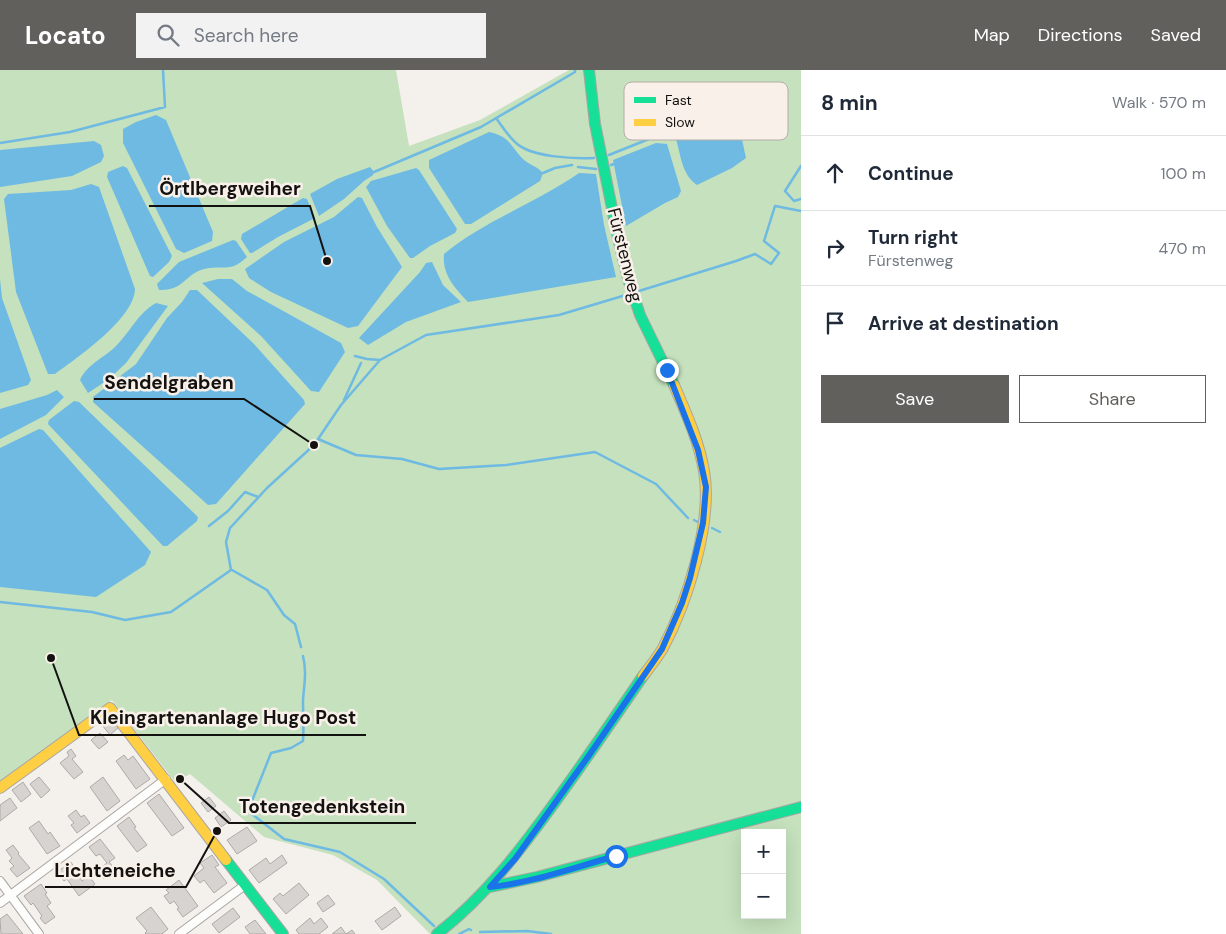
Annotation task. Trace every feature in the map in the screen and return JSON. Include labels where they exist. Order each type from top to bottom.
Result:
[{"type":"street","name":"Fürstenweg","points":[[437,934],[476,901],[515,859],[662,649],[690,578],[703,523],[706,487],[698,450],[667,370],[633,297],[623,260],[600,143],[589,70]]},
{"type":"street","points":[[0,788],[110,708],[283,934]]},
{"type":"street","points":[[0,904],[166,779]]},
{"type":"street","points":[[490,887],[537,878],[801,807]]},
{"type":"street","points":[[0,881],[39,934]]},
{"type":"street","points":[[179,934],[245,885]]},
{"type":"green space","points":[[0,70],[396,70],[409,146],[480,120],[569,70],[801,70],[801,934],[430,934],[377,880],[333,855],[264,837],[190,774],[175,782],[112,700],[0,782]]},
{"type":"water","points":[[156,115],[166,120],[213,232],[212,241],[184,253],[176,249],[123,143],[123,129]]},
{"type":"water","points":[[489,132],[506,139],[523,159],[543,173],[540,181],[471,224],[465,224],[429,168],[429,160]]},
{"type":"water","points":[[676,140],[742,140],[746,158],[732,168],[697,185],[685,171]]},
{"type":"water","points":[[94,141],[101,145],[104,156],[101,162],[72,176],[0,187],[0,150]]},
{"type":"water","points":[[656,143],[667,144],[681,191],[678,197],[626,226],[613,160]]},
{"type":"water","points":[[123,166],[127,168],[172,256],[169,262],[153,277],[150,276],[107,177],[108,172]]},
{"type":"water","points":[[370,167],[374,172],[373,175],[344,199],[319,216],[310,194],[337,179]]},
{"type":"water","points":[[416,168],[457,229],[455,233],[410,258],[387,226],[366,187],[371,181]]},
{"type":"water","points":[[579,173],[596,174],[604,225],[616,277],[468,302],[447,275],[444,254],[476,232]]},
{"type":"water","points":[[91,184],[99,187],[135,289],[132,301],[115,325],[90,348],[65,367],[55,374],[48,374],[16,292],[4,199],[8,194],[71,190]]},
{"type":"water","points":[[358,197],[362,198],[377,227],[402,267],[358,326],[348,328],[271,292],[249,278],[245,269],[284,242],[334,217]]},
{"type":"water","points":[[303,198],[307,199],[315,218],[250,253],[241,239],[242,234]]},
{"type":"water","points":[[233,240],[236,241],[247,257],[239,263],[231,267],[198,271],[174,288],[159,290],[157,284],[179,262]]},
{"type":"water","points":[[432,262],[443,285],[461,302],[406,322],[368,345],[359,338],[420,272],[426,263]]},
{"type":"water","points":[[0,279],[2,298],[31,380],[28,385],[0,393]]},
{"type":"water","points":[[218,279],[232,279],[247,291],[341,343],[345,352],[319,392],[311,391],[261,336],[202,283]]},
{"type":"water","points":[[190,290],[197,290],[253,343],[304,400],[305,404],[216,504],[208,505],[93,402],[93,397],[136,364],[167,318]]},
{"type":"water","points":[[156,303],[168,306],[126,363],[109,379],[88,393],[80,380],[83,374],[91,365],[116,346],[139,317]]},
{"type":"water","points":[[57,390],[64,397],[46,415],[0,439],[0,409],[47,395]]},
{"type":"water","points":[[74,401],[79,402],[198,517],[197,521],[167,546],[163,546],[48,424],[49,420]]},
{"type":"water","points":[[39,429],[43,430],[151,552],[145,565],[96,597],[0,587],[0,448]]},
{"type":"building","points":[[110,718],[118,728],[110,735],[102,725]]},
{"type":"building","points":[[100,733],[108,742],[99,749],[91,740]]},
{"type":"building","points":[[71,749],[76,756],[72,759],[83,772],[74,779],[60,763],[69,756],[67,752]]},
{"type":"building","points":[[124,755],[128,760],[133,756],[150,779],[136,789],[116,761]]},
{"type":"building","points":[[39,777],[50,790],[41,798],[30,784]]},
{"type":"building","points":[[103,777],[120,801],[107,811],[90,787]]},
{"type":"building","points":[[23,782],[31,794],[21,802],[12,790]]},
{"type":"building","points":[[159,794],[184,828],[172,836],[147,803]]},
{"type":"building","points":[[209,797],[216,806],[208,812],[201,803]]},
{"type":"building","points":[[10,798],[17,808],[0,821],[0,805]]},
{"type":"building","points":[[76,810],[81,817],[84,815],[90,823],[77,833],[71,825],[74,823],[68,816]]},
{"type":"building","points":[[224,811],[231,820],[221,827],[215,818]]},
{"type":"building","points":[[129,817],[136,827],[134,828],[147,845],[137,852],[117,826]]},
{"type":"building","points":[[39,821],[60,846],[47,854],[29,828]]},
{"type":"building","points":[[247,827],[257,841],[237,854],[227,840]]},
{"type":"building","points":[[100,839],[115,858],[109,862],[116,870],[104,879],[98,870],[107,863],[100,854],[96,856],[89,847]]},
{"type":"building","points":[[13,845],[30,868],[17,877],[10,869],[14,866],[9,861],[12,858],[6,850]]},
{"type":"building","points":[[212,855],[219,865],[215,867],[227,883],[214,893],[204,880],[200,883],[194,876],[204,868],[200,863]]},
{"type":"building","points":[[282,855],[287,863],[259,883],[249,870],[266,858],[270,864]]},
{"type":"building","points":[[71,862],[82,881],[89,876],[95,884],[79,896],[67,879],[64,881],[57,872]]},
{"type":"building","points":[[179,880],[198,906],[183,917],[174,901],[170,904],[164,896],[169,893],[166,890]]},
{"type":"building","points":[[299,883],[309,895],[286,914],[273,899],[280,893],[283,896]]},
{"type":"building","points":[[41,884],[51,903],[47,906],[55,917],[45,924],[33,903],[31,905],[24,896]]},
{"type":"building","points":[[328,895],[335,904],[323,912],[317,903]]},
{"type":"building","points":[[151,907],[168,929],[162,934],[146,934],[147,931],[136,918]]},
{"type":"building","points":[[395,907],[401,916],[382,930],[375,921]]},
{"type":"building","points":[[233,908],[240,917],[219,933],[212,924]]},
{"type":"building","points":[[7,914],[23,934],[1,934],[0,919]]},
{"type":"building","points":[[310,918],[314,924],[321,918],[328,927],[319,934],[299,934],[296,930]]},
{"type":"building","points":[[255,920],[266,934],[250,934],[245,927]]},
{"type":"building","points":[[341,927],[346,934],[332,934]]},
{"type":"building","points":[[352,930],[355,934],[346,934]]},
{"type":"waterway","points":[[0,143],[70,132],[165,107],[163,70]]},
{"type":"waterway","points":[[374,172],[481,127],[575,72],[575,70]]},
{"type":"waterway","points":[[496,118],[516,143],[523,148],[542,154],[594,158]]},
{"type":"waterway","points":[[609,155],[646,140]]},
{"type":"waterway","points":[[543,173],[555,168],[572,165]]},
{"type":"waterway","points":[[801,166],[785,191],[794,201],[801,199]]},
{"type":"waterway","points":[[578,167],[596,169]]},
{"type":"waterway","points":[[639,291],[755,254],[771,264],[779,253],[764,241],[775,206],[801,211]]},
{"type":"waterway","points":[[0,602],[92,612],[125,620],[171,612],[231,570],[226,542],[230,528],[267,488],[314,445],[341,405],[380,360],[426,335],[559,315],[626,295]]},
{"type":"waterway","points":[[355,356],[380,360]]},
{"type":"waterway","points":[[344,400],[361,363]]},
{"type":"waterway","points":[[318,439],[356,455],[402,459],[439,469],[506,465],[595,452],[656,484],[688,518]]},
{"type":"waterway","points":[[209,526],[228,511],[245,492],[258,497]]},
{"type":"waterway","points":[[694,520],[698,522]]},
{"type":"waterway","points":[[712,528],[720,532]]},
{"type":"waterway","points":[[232,570],[267,590],[284,615],[295,624],[301,647]]},
{"type":"waterway","points":[[303,656],[305,673],[303,741],[291,748],[271,753],[248,811],[284,839],[340,852],[384,879],[434,926]]},
{"type":"waterway","points":[[459,934],[469,929],[471,930]]},
{"type":"waterway","points":[[480,932],[527,931],[551,934]]},
{"type":"traffic: fast","points":[[589,70],[595,124],[629,282],[640,315],[674,385]]},
{"type":"traffic: fast","points":[[437,934],[472,904],[517,853],[569,783],[643,676]]},
{"type":"traffic: fast","points":[[490,887],[537,877],[801,807]]},
{"type":"traffic: fast","points":[[226,860],[283,934]]},
{"type":"traffic: slow","points":[[643,676],[663,648],[681,609],[696,562],[705,514],[706,491],[702,460],[692,427],[674,385]]},
{"type":"traffic: slow","points":[[0,788],[110,708],[226,860]]},
{"type":"place","name":"Örtlbergweiher","points":[[327,261]]},
{"type":"place","name":"Sendelgraben","points":[[314,445]]},
{"type":"place","name":"Kleingartenanlage Hugo Post","points":[[51,658]]},
{"type":"place","name":"Totengedenkstein","points":[[180,779]]},
{"type":"place","name":"Lichteneiche","points":[[217,831]]},
{"type":"route","points":[[616,856],[537,878],[490,887],[515,859],[662,649],[668,639],[682,603],[697,554],[703,523],[706,487],[698,450],[667,370]]}]
